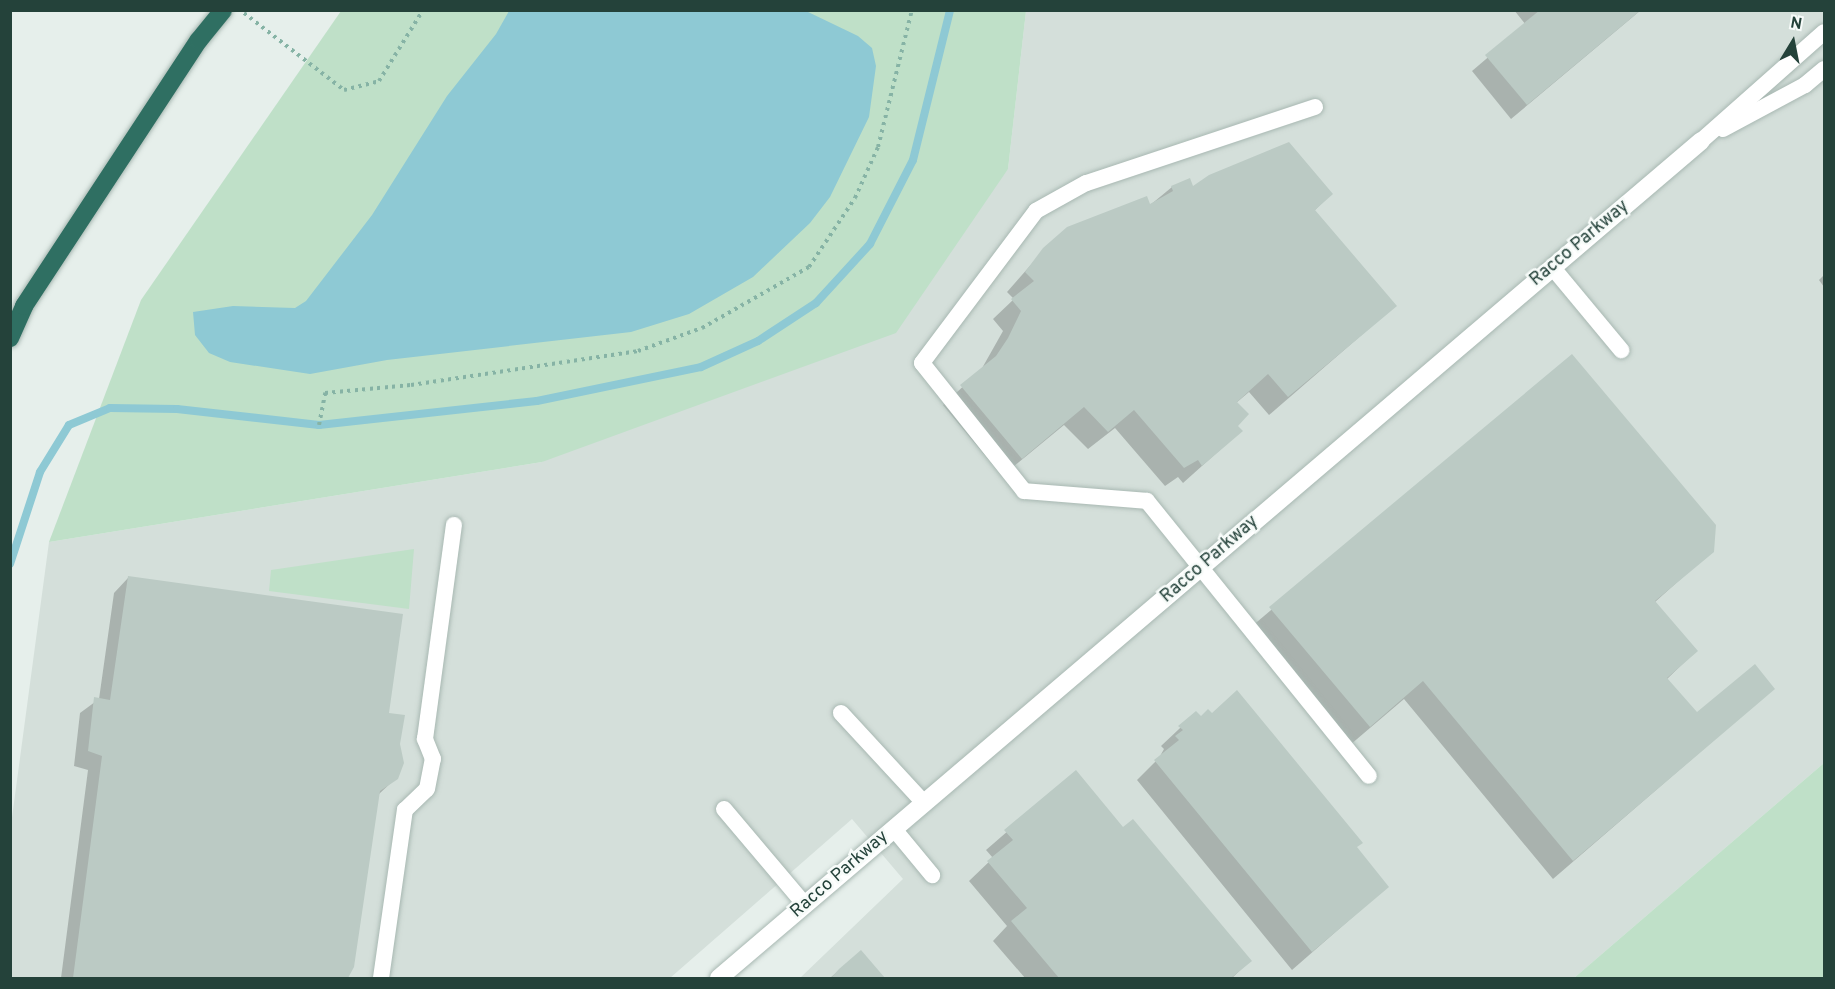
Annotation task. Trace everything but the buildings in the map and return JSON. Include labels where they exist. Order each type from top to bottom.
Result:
[{"type":"highway","points":[[10,339],[24,306],[199,40],[223,10]]},
{"type":"street","name":"Racco Parkway","points":[[719,978],[1701,141]]},
{"type":"lane","points":[[1701,141],[1824,32]]},
{"type":"lane","points":[[1701,141],[1805,85],[1824,69]]},
{"type":"lane","points":[[1316,107],[1086,183],[1036,211],[922,363],[1024,491],[1147,501],[1369,776]]},
{"type":"lane","points":[[1553,268],[1621,350]]},
{"type":"lane","points":[[381,978],[405,810],[427,789],[433,759],[425,739],[454,525]]},
{"type":"lane","points":[[841,713],[924,803]]},
{"type":"lane","points":[[724,809],[805,905]]},
{"type":"lane","points":[[894,829],[932,875]]},
{"type":"path","points":[[241,10],[344,90],[379,81],[423,10]]},
{"type":"path","points":[[319,425],[325,393],[411,385],[638,351],[702,328],[809,267],[855,198],[878,147],[912,10]]},
{"type":"shaded area","points":[[1026,11],[1824,11],[1824,763],[1574,978],[800,978],[903,879],[852,819],[670,978],[11,978],[11,825],[49,542],[542,462],[1008,169]]},
{"type":"green space","points":[[341,11],[1026,11],[1008,169],[896,333],[542,462],[49,542],[141,300]]},
{"type":"green space","points":[[414,549],[409,609],[269,591],[271,570]]},
{"type":"green space","points":[[1824,763],[1824,978],[1574,978]]},
{"type":"water","points":[[509,11],[806,11],[858,36],[872,48],[876,66],[869,117],[830,197],[810,223],[753,277],[689,314],[631,332],[387,360],[310,374],[230,362],[209,353],[195,335],[193,312],[233,306],[295,308],[306,301],[372,215],[447,96],[496,34]]},
{"type":"waterway","points":[[10,564],[40,472],[69,425],[110,408],[177,409],[319,425],[537,401],[701,367],[758,341],[816,303],[870,244],[913,160],[950,10]]}]
